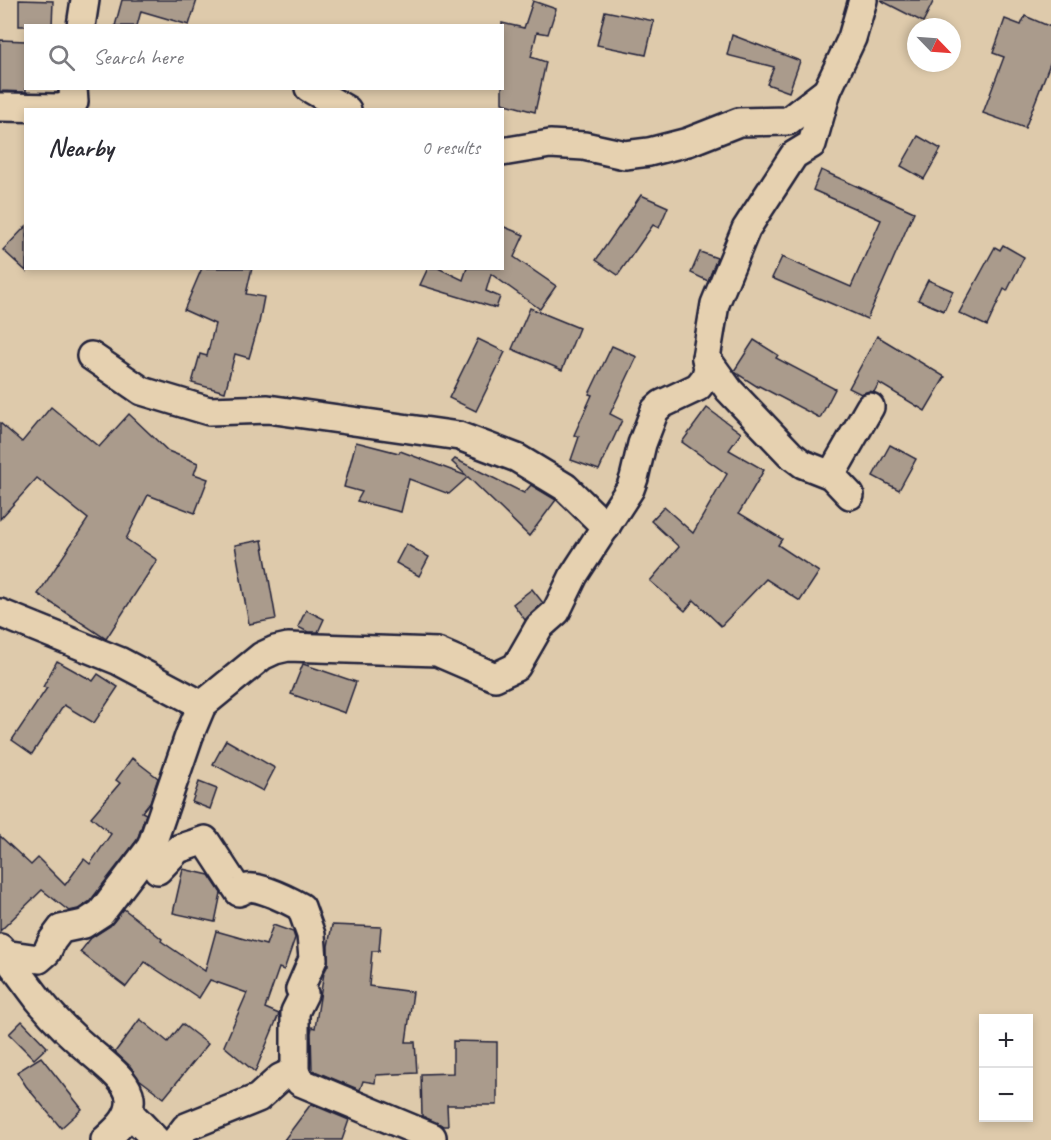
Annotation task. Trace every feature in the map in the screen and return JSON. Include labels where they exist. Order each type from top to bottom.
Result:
[{"type":"street","points":[[81,24],[85,0]]},
{"type":"street","points":[[2,951],[39,959],[43,957],[61,929],[84,924],[101,913],[151,847],[202,705],[262,656],[288,647],[437,652],[495,676],[516,666],[538,627],[556,612],[574,575],[606,527],[634,478],[642,444],[655,410],[662,404],[698,387],[705,378],[715,304],[746,229],[794,155],[812,144],[827,91],[852,38],[862,0]]},
{"type":"street","points":[[0,107],[61,108],[74,102],[73,90]]},
{"type":"street","points":[[312,90],[344,108]]},
{"type":"street","points":[[504,152],[550,144],[584,146],[625,155],[650,152],[688,142],[739,122],[788,121],[827,91]]},
{"type":"street","points":[[788,121],[812,144]]},
{"type":"street","points":[[91,356],[142,391],[209,411],[268,410],[459,436],[517,458],[565,487],[606,527]]},
{"type":"street","points":[[706,358],[729,390],[791,455],[803,464],[831,475],[850,495]]},
{"type":"street","points":[[831,475],[870,407]]},
{"type":"street","points":[[0,613],[119,661],[202,705]]},
{"type":"street","points":[[151,847],[158,870],[178,849],[205,840],[238,892],[246,888],[255,888],[289,900],[301,907],[310,935],[313,959],[300,989],[304,994],[295,1012],[295,1071],[300,1082],[432,1137]]},
{"type":"street","points":[[2,951],[41,1002],[116,1075],[130,1097],[129,1112],[121,1126],[105,1140]]},
{"type":"street","points":[[176,1140],[186,1127],[258,1098],[280,1078],[295,1071]]},
{"type":"street","points":[[129,1112],[156,1140]]},
{"type":"building","points":[[19,0],[53,1],[52,24],[19,26]]},
{"type":"building","points":[[122,0],[197,0],[189,24],[141,11],[138,24],[116,24]]},
{"type":"building","points":[[880,0],[934,0],[925,18],[915,18]]},
{"type":"building","points":[[533,1],[556,9],[548,34],[537,32],[531,57],[546,62],[535,112],[502,103],[504,24],[502,23],[524,28]]},
{"type":"building","points":[[605,11],[654,21],[646,55],[597,45]]},
{"type":"building","points":[[1025,16],[1051,27],[1051,61],[1025,128],[983,113],[1004,57],[993,53],[1005,19],[1021,25]]},
{"type":"building","points":[[732,35],[800,61],[789,92],[767,84],[774,67],[727,55]]},
{"type":"building","points":[[0,40],[24,41],[24,90],[26,92],[0,91]]},
{"type":"building","points":[[918,136],[941,149],[924,179],[901,166]]},
{"type":"building","points":[[821,170],[914,212],[867,319],[772,278],[782,257],[851,287],[881,220],[813,190]]},
{"type":"building","points":[[641,195],[668,207],[659,228],[653,225],[618,275],[596,260]]},
{"type":"building","points":[[504,227],[524,235],[514,257],[556,286],[540,309],[491,274],[486,291],[500,297],[496,308],[420,285],[427,270],[442,270],[463,280],[466,270],[504,270]]},
{"type":"building","points":[[24,228],[24,269],[3,250]]},
{"type":"building","points":[[1003,245],[1024,257],[1007,291],[1004,289],[987,326],[959,313],[995,247],[1000,250]]},
{"type":"building","points":[[700,252],[717,258],[708,281],[691,273]]},
{"type":"building","points":[[201,270],[252,270],[246,294],[264,297],[259,323],[249,358],[235,354],[225,392],[192,383],[200,354],[207,356],[215,324],[184,310]]},
{"type":"building","points":[[928,280],[953,291],[944,311],[918,300]]},
{"type":"building","points":[[530,308],[579,328],[562,370],[512,349]]},
{"type":"building","points":[[877,336],[945,377],[925,411],[879,383],[874,392],[861,394],[849,388]]},
{"type":"building","points":[[478,339],[505,352],[476,411],[449,398]]},
{"type":"building","points":[[754,340],[778,355],[776,358],[835,389],[820,418],[758,387],[734,371]]},
{"type":"building","points":[[612,346],[637,357],[610,414],[622,420],[599,470],[571,460],[579,437],[574,435],[592,395],[589,394]]},
{"type":"building","points":[[51,407],[99,447],[129,414],[168,451],[198,463],[194,474],[208,479],[195,513],[148,495],[126,539],[157,560],[106,639],[38,594],[88,519],[37,478],[0,519],[0,423],[22,442]]},
{"type":"building","points":[[707,408],[741,433],[729,450],[764,470],[739,513],[782,539],[778,545],[819,572],[800,601],[766,579],[721,626],[694,600],[685,611],[650,581],[679,547],[651,521],[664,507],[693,533],[727,474],[682,442]]},
{"type":"building","points":[[356,442],[399,453],[400,451],[467,476],[452,462],[455,459],[524,493],[531,485],[556,500],[529,536],[468,477],[449,494],[409,479],[401,512],[357,501],[362,492],[344,487]]},
{"type":"building","points":[[890,445],[916,459],[899,490],[873,476]]},
{"type":"building","points":[[262,540],[276,619],[249,624],[235,545]]},
{"type":"building","points":[[406,544],[429,557],[419,576],[396,563]]},
{"type":"building","points":[[532,589],[543,603],[525,620],[513,604]]},
{"type":"building","points":[[306,610],[324,619],[318,632],[308,632],[298,627]]},
{"type":"building","points":[[57,661],[93,681],[98,674],[118,687],[94,723],[64,705],[32,754],[12,740],[47,688],[43,687]]},
{"type":"building","points":[[303,664],[356,682],[345,713],[291,694]]},
{"type":"building","points":[[226,740],[275,768],[263,791],[213,764]]},
{"type":"building","points":[[132,758],[158,778],[150,802],[142,812],[146,814],[137,840],[90,901],[78,909],[69,911],[42,890],[0,931],[0,836],[31,865],[38,858],[65,885],[84,859],[90,864],[111,834],[91,817],[120,783],[116,780]]},
{"type":"building","points":[[199,782],[217,789],[210,809],[192,802]]},
{"type":"building","points":[[183,869],[209,875],[221,893],[215,922],[173,913]]},
{"type":"building","points":[[124,909],[162,939],[161,941],[205,971],[216,931],[266,945],[273,925],[293,932],[295,938],[284,970],[279,968],[265,1008],[279,1014],[255,1072],[224,1046],[247,993],[210,980],[199,998],[145,962],[126,987],[80,952],[91,938],[110,926]]},
{"type":"building","points":[[332,925],[381,927],[379,951],[372,951],[369,986],[413,992],[406,1042],[415,1042],[417,1073],[376,1075],[375,1083],[363,1081],[360,1090],[312,1070],[311,1033],[312,1027],[315,1028],[324,973],[328,965],[328,946]]},
{"type":"building","points":[[140,1019],[168,1042],[182,1024],[208,1044],[164,1098],[139,1079],[130,1066],[115,1052]]},
{"type":"building","points":[[22,1021],[47,1047],[34,1059],[9,1034]]},
{"type":"building","points":[[453,1041],[497,1042],[497,1105],[447,1105],[448,1126],[443,1126],[422,1116],[421,1074],[453,1073]]},
{"type":"building","points":[[41,1057],[82,1109],[61,1128],[17,1072]]},
{"type":"building","points":[[311,1104],[349,1120],[342,1140],[284,1140]]}]
